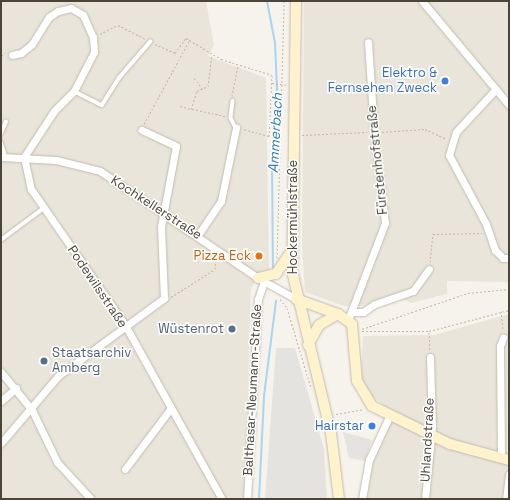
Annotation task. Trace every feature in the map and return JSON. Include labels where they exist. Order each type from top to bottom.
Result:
[{"type":"main road","name":"Hockermühlstraße","points":[[296,1],[291,252],[296,299],[327,416],[339,499]]},
{"type":"main road","points":[[261,280],[278,271],[291,252]]},
{"type":"main road","points":[[296,299],[338,314],[351,316],[356,331],[359,388],[372,406],[389,417],[430,435],[505,459]]},
{"type":"main road","points":[[308,345],[319,325],[338,314]]},
{"type":"street","points":[[422,1],[509,105]]},
{"type":"street","points":[[12,55],[32,44],[49,17],[58,10],[70,8],[83,15],[93,37],[94,52],[74,91],[54,111],[24,157]]},
{"type":"street","name":"Fürstenhofstraße","points":[[351,316],[367,265],[385,223],[374,132],[368,42]]},
{"type":"street","points":[[495,90],[456,132],[449,155],[489,233],[495,250],[503,258],[509,258]]},
{"type":"street","points":[[198,235],[221,201],[236,128]]},
{"type":"street","points":[[1,443],[32,410],[58,376],[124,325],[164,298],[163,212],[176,146],[141,130]]},
{"type":"street","name":"Kochkellerstraße","points":[[4,157],[56,160],[100,171],[198,235],[261,280],[296,299]]},
{"type":"street","name":"Podewilsstraße","points":[[24,157],[31,189],[124,325],[222,499]]},
{"type":"street","points":[[351,316],[364,312],[375,304],[413,291],[429,269]]},
{"type":"street","name":"Balthasar-Neumann-Straße","points":[[247,499],[258,299],[261,280]]},
{"type":"street","points":[[503,338],[500,346],[505,459]]},
{"type":"street","name":"Uhlandstraße","points":[[425,499],[430,435],[430,357]]},
{"type":"street","points":[[1,372],[16,388],[32,410],[57,462],[91,499]]},
{"type":"street","points":[[1,401],[16,388]]},
{"type":"street","points":[[126,470],[171,408]]},
{"type":"street","points":[[362,499],[369,460],[389,417]]},
{"type":"street","points":[[506,499],[509,474]]},
{"type":"lane","points":[[74,91],[102,105],[119,78],[150,42]]},
{"type":"lane","points":[[234,101],[231,117],[236,128]]},
{"type":"lane","points":[[1,133],[6,122]]},
{"type":"lane","points":[[1,142],[4,157]]},
{"type":"lane","points":[[1,240],[44,208]]},
{"type":"path","points":[[278,271],[276,249],[283,84],[284,1]]},
{"type":"path","points":[[93,37],[118,24],[150,42],[175,53],[186,38],[212,54],[238,65],[272,75],[269,136],[236,128]]},
{"type":"path","points":[[141,130],[189,40]]},
{"type":"path","points":[[191,109],[197,91],[208,86],[212,54]]},
{"type":"path","points":[[234,101],[238,65]]},
{"type":"path","points":[[194,78],[202,88]]},
{"type":"path","points":[[272,83],[283,84]]},
{"type":"path","points":[[180,106],[231,117]]},
{"type":"path","points":[[429,269],[433,234],[489,233]]},
{"type":"path","points":[[164,298],[216,268],[219,250]]},
{"type":"path","points":[[277,288],[313,396]]},
{"type":"path","points":[[356,331],[468,293],[509,289]]},
{"type":"path","points":[[356,331],[429,331],[509,310]]},
{"type":"path","points":[[501,311],[503,338]]},
{"type":"path","points":[[429,331],[430,357]]},
{"type":"path","points":[[327,416],[367,408]]},
{"type":"shaded area","points":[[1,1],[206,1],[214,45],[208,56],[266,78],[269,270],[262,271],[251,288],[244,499],[1,499]]},
{"type":"shaded area","points":[[304,1],[509,1],[509,282],[447,281],[447,294],[411,303],[394,296],[364,306],[344,306],[305,292],[302,247]]},
{"type":"shaded area","points":[[509,314],[509,499],[367,499],[372,461],[394,413],[368,393],[361,381],[363,336],[434,335]]},
{"type":"shaded area","points":[[276,348],[295,348],[324,449],[327,499],[265,499]]},
{"type":"shaded area","points":[[343,432],[372,440],[365,461],[349,458]]},
{"type":"waterway","name":"Ammerbach","points":[[267,1],[275,43],[277,88],[272,161],[273,267]]},
{"type":"waterway","name":"Ammerbach","points":[[259,499],[264,396],[276,301]]},
{"type":"place","name":"Elektro & Fernsehen Zweck","points":[[445,81]]},
{"type":"place","name":"Pizza Eck","points":[[259,256]]},
{"type":"place","name":"Wüstenrot","points":[[232,329]]},
{"type":"place","name":"Staatsarchiv Amberg","points":[[44,361]]},
{"type":"place","name":"Hairstar","points":[[372,426]]}]
